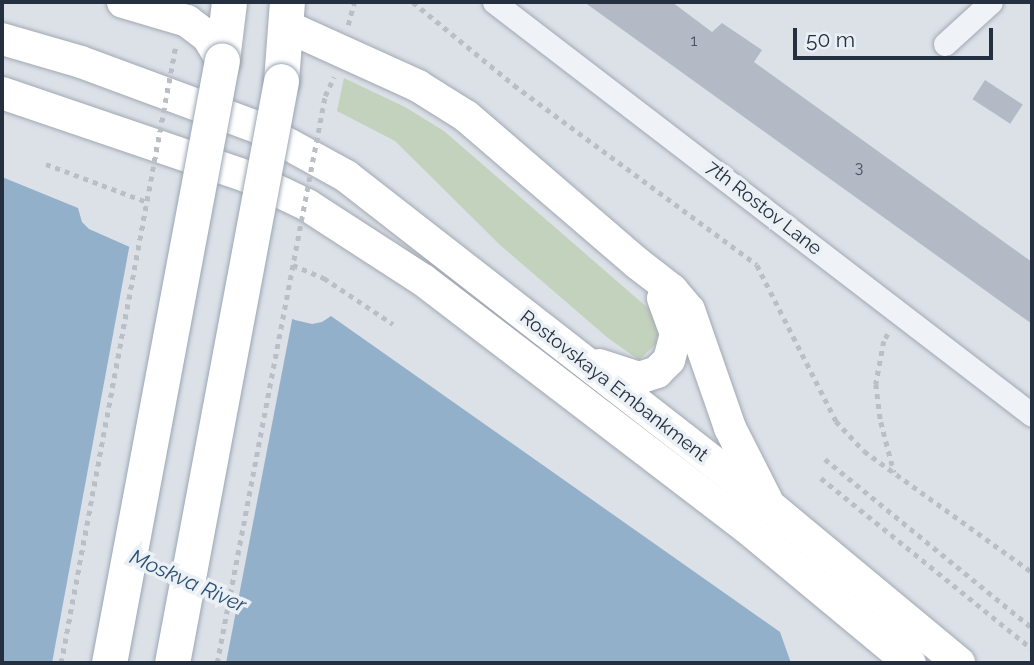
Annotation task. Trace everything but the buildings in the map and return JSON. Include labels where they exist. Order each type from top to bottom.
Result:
[{"type":"main road","points":[[123,2],[187,21],[208,37],[222,60]]},
{"type":"main road","points":[[109,663],[222,60],[229,2]]},
{"type":"main road","points":[[172,663],[293,10],[466,116],[672,290],[690,310],[730,428],[770,506]]},
{"type":"main road","name":"Rostovskaya Embankment","points":[[2,39],[81,62],[257,127],[346,176],[770,506],[959,663]]},
{"type":"main road","name":"Rostovskaya Embankment","points":[[2,93],[246,176],[307,205],[423,280],[746,527],[910,663]]},
{"type":"main road","points":[[576,356],[621,374],[639,378],[657,372],[669,359],[676,334],[665,300],[637,263]]},
{"type":"street","name":"7th Rostov Lane","points":[[495,2],[1032,415]]},
{"type":"street","points":[[945,44],[991,2]]},
{"type":"path","points":[[412,2],[514,85],[757,265],[836,421],[864,451],[1032,572]]},
{"type":"path","points":[[61,663],[176,44]]},
{"type":"path","points":[[217,663],[325,96]]},
{"type":"path","points":[[46,164],[147,202]]},
{"type":"path","points":[[293,265],[324,278],[393,324]]},
{"type":"path","points":[[894,473],[881,422],[876,384],[884,341],[901,314]]},
{"type":"path","points":[[825,459],[1032,628]]},
{"type":"path","points":[[821,478],[1032,649]]},
{"type":"green space","points":[[344,78],[405,107],[444,131],[649,309],[660,326],[656,344],[639,360],[608,338],[500,245],[395,141],[337,111]]},
{"type":"water","name":"Moskva River","points":[[2,177],[78,208],[82,222],[89,229],[295,320],[312,324],[331,316],[780,632],[791,663],[2,663]]},
{"type":"pier","points":[[130,243],[293,315],[226,663],[52,663]]}]
